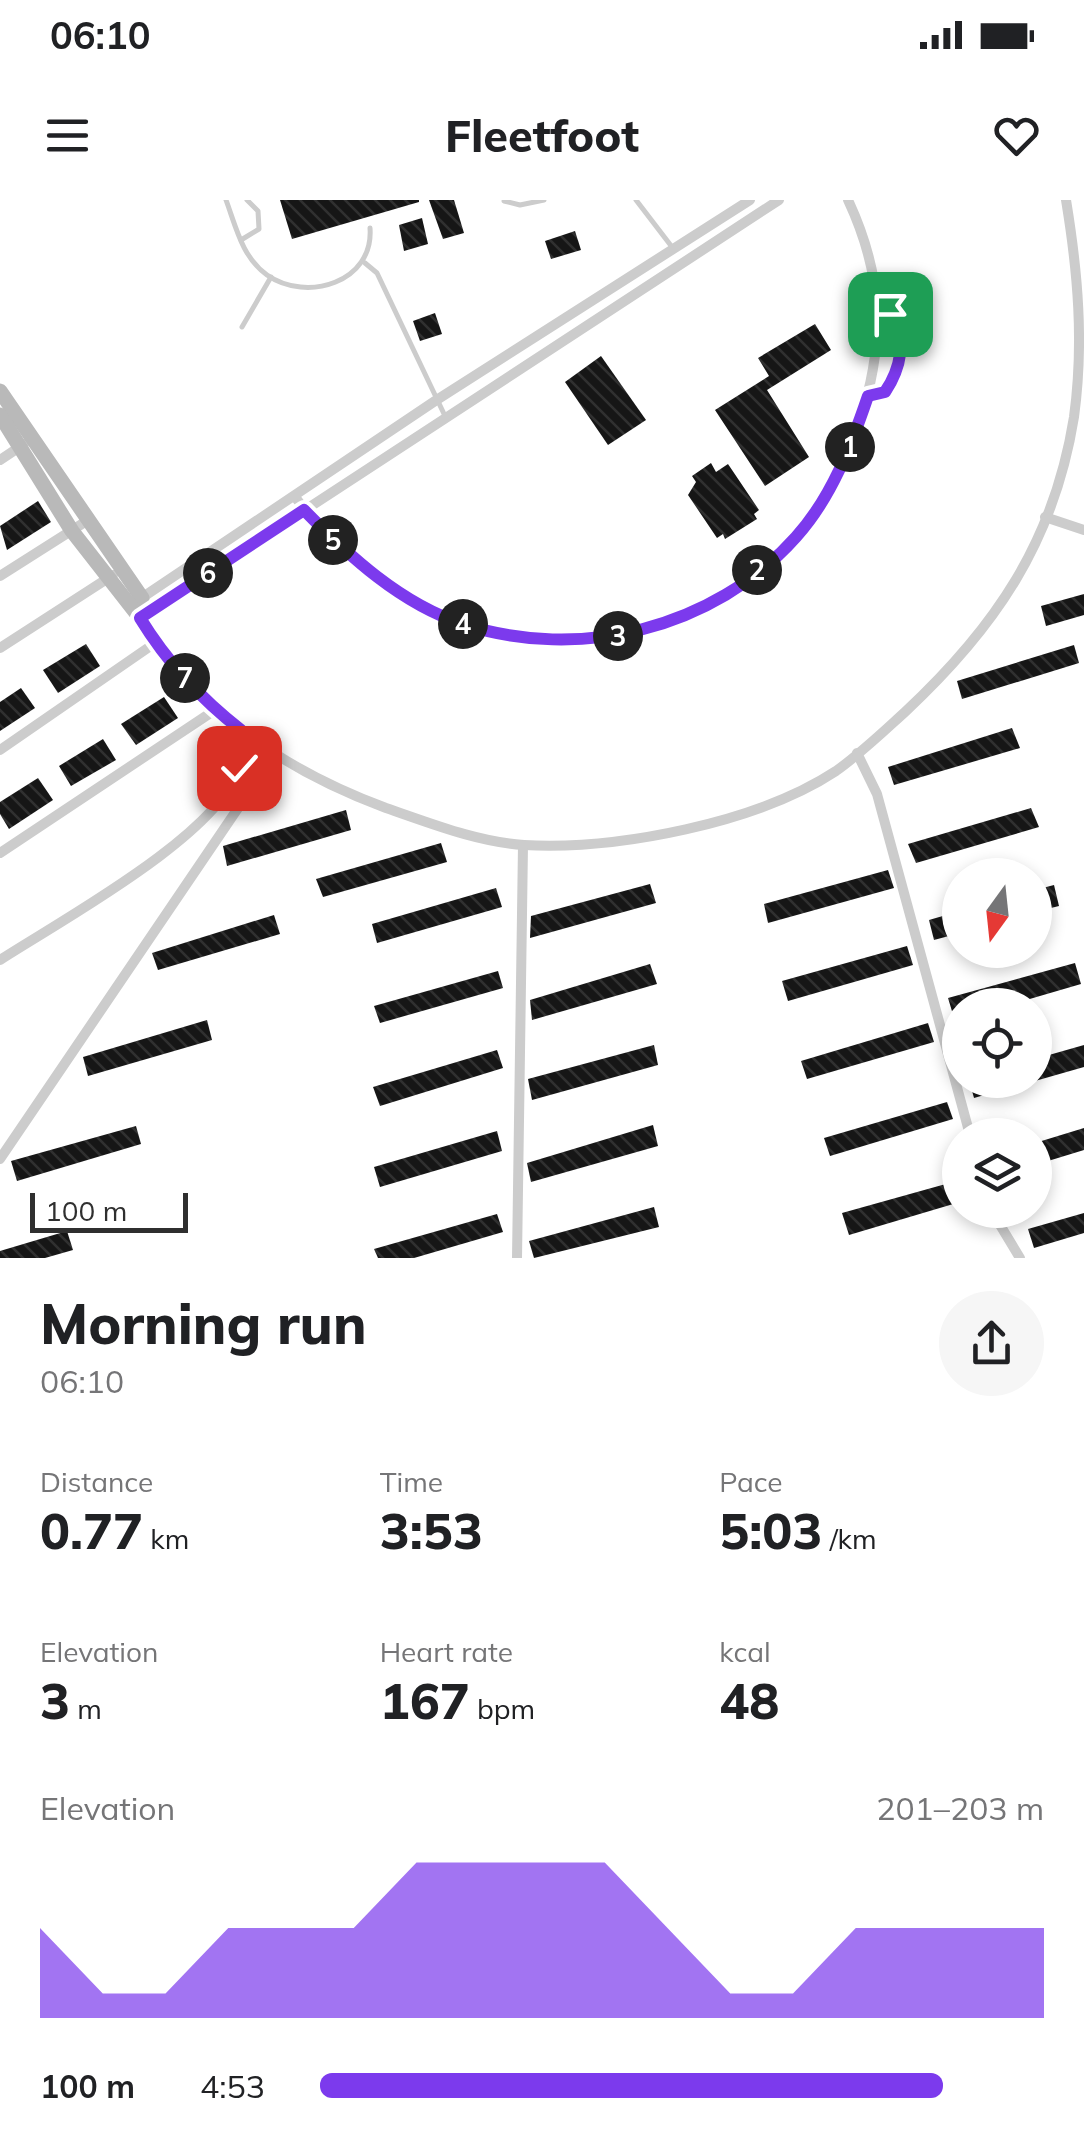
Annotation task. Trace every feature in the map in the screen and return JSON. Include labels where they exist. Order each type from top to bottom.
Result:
[{"type":"street","points":[[137,608],[435,402],[750,200]]},
{"type":"street","points":[[137,608],[304,510],[779,200]]},
{"type":"street","points":[[296,498],[342,549],[396,591],[462,624],[546,642],[634,634],[721,599],[796,537],[845,463],[868,396],[879,309],[873,271],[848,200]]},
{"type":"street","points":[[0,391],[26,444],[137,608],[155,643],[216,710],[274,756],[336,790],[445,829],[522,845],[628,840],[731,819],[834,772],[962,659],[1021,577],[1045,517],[1073,421],[1082,296],[1066,200]]},
{"type":"street","points":[[868,396],[885,392],[900,360],[897,326],[879,309]]},
{"type":"street","points":[[0,415],[26,444]]},
{"type":"street","points":[[0,460],[26,444]]},
{"type":"street","points":[[1045,517],[1084,530]]},
{"type":"street","points":[[0,576],[79,526]]},
{"type":"street","points":[[0,648],[114,575]]},
{"type":"street","points":[[0,750],[155,643]]},
{"type":"street","points":[[0,853],[216,710]]},
{"type":"street","points":[[0,960],[170,849],[212,809],[239,768],[241,730]]},
{"type":"street","points":[[857,753],[878,794],[965,1118]]},
{"type":"street","points":[[0,1158],[274,756]]},
{"type":"street","points":[[517,1258],[522,845]]},
{"type":"street","points":[[1002,1228],[1020,1258]]},
{"type":"lane","points":[[226,200],[244,251],[271,277],[302,286],[331,283],[365,263],[371,250],[370,228]]},
{"type":"lane","points":[[241,240],[259,229],[258,210],[248,200]]},
{"type":"lane","points":[[504,201],[520,205],[544,200]]},
{"type":"lane","points":[[636,200],[674,249]]},
{"type":"lane","points":[[365,263],[377,273],[435,402],[445,416]]},
{"type":"lane","points":[[242,328],[271,277]]},
{"type":"building","points":[[280,200],[419,200],[419,202],[292,239]]},
{"type":"building","points":[[429,200],[454,200],[464,233],[443,239]]},
{"type":"building","points":[[422,218],[428,244],[404,251],[399,225]]},
{"type":"building","points":[[575,231],[581,250],[551,259],[545,241]]},
{"type":"building","points":[[435,313],[442,334],[420,341],[413,321]]},
{"type":"building","points":[[815,324],[831,350],[767,390],[809,457],[765,486],[715,410],[769,376],[758,358]]},
{"type":"building","points":[[601,356],[646,420],[608,445],[565,382]]},
{"type":"building","points":[[711,463],[716,472],[728,464],[759,510],[754,514],[757,519],[725,539],[723,534],[717,538],[688,495],[696,482],[692,476]]},
{"type":"building","points":[[38,501],[51,522],[7,550],[0,526]]},
{"type":"building","points":[[1084,594],[1084,615],[1046,626],[1041,606]]},
{"type":"building","points":[[86,644],[100,666],[58,693],[43,670]]},
{"type":"building","points":[[1074,645],[1079,663],[962,699],[957,681]]},
{"type":"building","points":[[21,688],[35,708],[0,731],[0,702]]},
{"type":"building","points":[[164,697],[178,718],[136,745],[121,724]]},
{"type":"building","points":[[1012,728],[1020,748],[894,785],[888,767]]},
{"type":"building","points":[[103,739],[116,760],[71,786],[59,766]]},
{"type":"building","points":[[38,778],[53,800],[9,829],[0,814],[0,802]]},
{"type":"building","points":[[1031,808],[1039,827],[916,863],[908,844]]},
{"type":"building","points":[[346,810],[351,830],[227,866],[223,846]]},
{"type":"building","points":[[441,843],[447,862],[323,897],[316,879]]},
{"type":"building","points":[[888,870],[894,888],[768,923],[764,904]]},
{"type":"building","points":[[650,884],[656,903],[530,938],[531,916]]},
{"type":"building","points":[[1052,886],[1059,906],[1052,908]]},
{"type":"building","points":[[496,888],[502,907],[377,943],[372,924]]},
{"type":"building","points":[[274,915],[280,934],[158,970],[152,953]]},
{"type":"building","points":[[942,916],[942,938],[934,940],[929,920]]},
{"type":"building","points":[[907,946],[913,965],[788,1001],[782,981]]},
{"type":"building","points":[[1075,963],[1081,984],[1052,992],[1052,988],[984,988]]},
{"type":"building","points":[[650,964],[657,984],[532,1020],[530,1000]]},
{"type":"building","points":[[498,971],[503,988],[380,1023],[374,1006]]},
{"type":"building","points":[[207,1020],[212,1040],[88,1076],[83,1057]]},
{"type":"building","points":[[928,1023],[934,1042],[807,1079],[801,1061]]},
{"type":"building","points":[[654,1045],[658,1065],[532,1100],[528,1079]]},
{"type":"building","points":[[1084,1045],[1084,1067],[1052,1076],[1052,1054]]},
{"type":"building","points":[[497,1050],[503,1068],[380,1106],[373,1087]]},
{"type":"building","points":[[947,1102],[953,1118],[942,1118],[942,1122],[830,1156],[824,1138]]},
{"type":"building","points":[[653,1125],[658,1146],[531,1182],[527,1163]]},
{"type":"building","points":[[136,1126],[141,1144],[17,1181],[11,1161]]},
{"type":"building","points":[[1084,1128],[1084,1150],[1052,1160],[1052,1138]]},
{"type":"building","points":[[497,1131],[502,1151],[380,1187],[374,1167]]},
{"type":"building","points":[[942,1185],[942,1207],[849,1235],[842,1213]]},
{"type":"building","points":[[654,1207],[659,1227],[534,1258],[529,1241]]},
{"type":"building","points":[[1084,1213],[1084,1233],[1034,1248],[1028,1229],[1052,1228],[1052,1222]]},
{"type":"building","points":[[497,1214],[503,1232],[414,1258],[378,1258],[374,1249]]},
{"type":"building","points":[[67,1231],[73,1250],[45,1258],[0,1258],[0,1251]]},
{"type":"route","points":[[239,768],[241,730],[207,704],[155,643],[140,618],[304,510],[342,549],[396,591],[462,624],[546,642],[634,634],[721,599],[796,537],[845,463],[868,396],[885,392],[895,378],[900,342],[890,314]]}]
